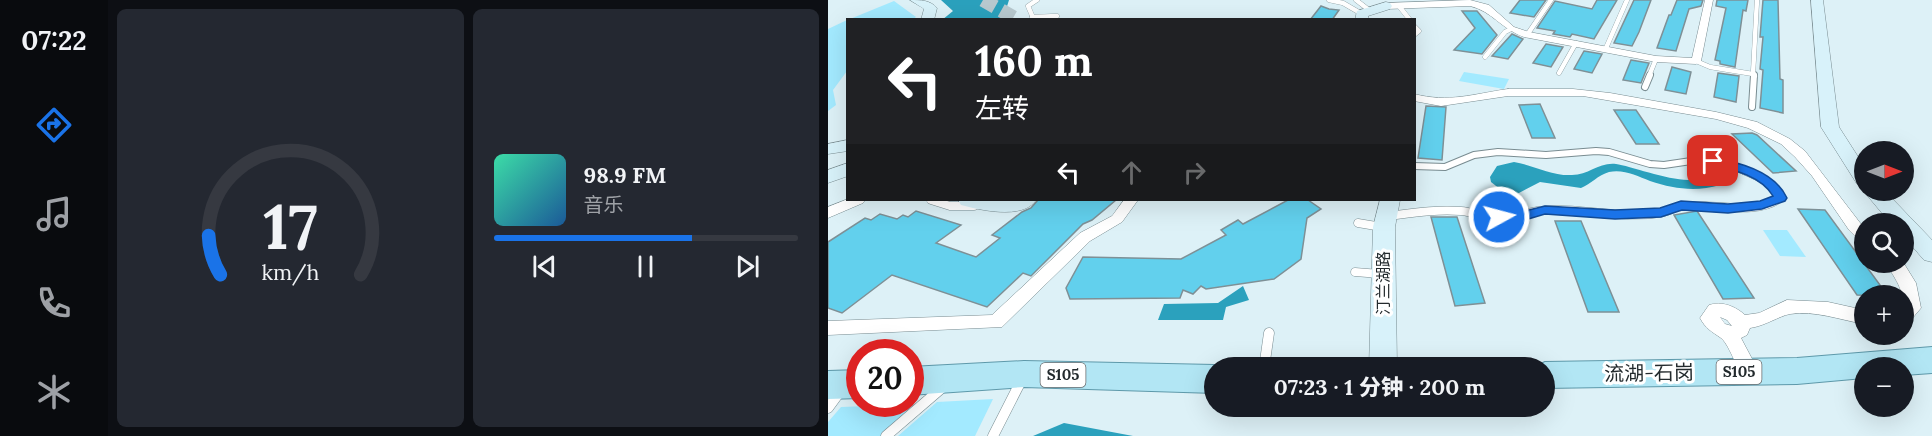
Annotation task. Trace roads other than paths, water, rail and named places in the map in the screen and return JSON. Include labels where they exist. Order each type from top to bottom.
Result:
[{"type":"main road","name":"流湖-石岗","points":[[1555,375],[1797,371],[1932,360]]},
{"type":"main road","name":"S105","points":[[924,380],[1024,374],[1204,379]]},
{"type":"street","points":[[916,0],[932,8],[928,18]]},
{"type":"street","points":[[1364,15],[1410,2],[1472,2],[1486,7],[1511,29],[1527,36],[1606,48],[1656,59],[1696,61],[1709,0]]},
{"type":"street","points":[[1817,0],[1830,127],[1854,164]]},
{"type":"street","points":[[1416,98],[1452,103],[1510,92],[1593,94],[1731,118],[1781,139],[1800,154],[1819,174],[1854,225]]},
{"type":"street","points":[[828,149],[846,145]]},
{"type":"street","points":[[828,171],[846,167]]},
{"type":"street","points":[[828,178],[846,168]]},
{"type":"street","points":[[828,178],[846,176]]},
{"type":"street","points":[[828,213],[856,201]]},
{"type":"street","points":[[982,202],[1016,201]]},
{"type":"street","points":[[982,202],[1015,204],[1023,201]]},
{"type":"street","points":[[828,328],[996,322],[1084,237],[1117,219],[1130,201]]},
{"type":"street","points":[[1883,201],[1893,213]]},
{"type":"street","name":"汀兰湖路","points":[[1383,357],[1383,274],[1387,214]]},
{"type":"street","points":[[1914,235],[1932,254]]},
{"type":"street","points":[[1749,372],[1735,328],[1787,307],[1828,309],[1854,315]]},
{"type":"lane","points":[[1037,0],[1028,6],[1033,18],[1058,16]]},
{"type":"lane","points":[[1329,0],[1343,3],[1364,15]]},
{"type":"lane","points":[[1349,0],[1364,15]]},
{"type":"lane","points":[[1356,0],[1364,15]]},
{"type":"lane","points":[[1527,36],[1551,0]]},
{"type":"lane","points":[[1606,48],[1627,0]]},
{"type":"lane","points":[[1752,107],[1757,0]]},
{"type":"lane","points":[[1392,6],[1407,18]]},
{"type":"lane","points":[[1485,57],[1504,32],[1511,29]]},
{"type":"lane","points":[[1559,74],[1576,43]]},
{"type":"lane","points":[[1645,87],[1656,59]]},
{"type":"lane","points":[[1696,61],[1710,67],[1753,74]]},
{"type":"lane","points":[[1358,223],[1387,214],[1416,210],[1461,211],[1496,217],[1525,215],[1545,210],[1641,214],[1661,213],[1681,206],[1728,208],[1754,206],[1780,198],[1777,191],[1763,178],[1728,164],[1698,160],[1664,165],[1650,164],[1609,152],[1546,155],[1498,152],[1474,155],[1445,167],[1416,166]]},
{"type":"lane","points":[[935,201],[950,206],[982,202]]},
{"type":"lane","points":[[1355,272],[1383,274]]},
{"type":"lane","points":[[1266,357],[1269,333]]},
{"type":"lane","points":[[993,436],[1024,374]]},
{"type":"lane","points":[[886,436],[953,378]]},
{"type":"tunnel","points":[[983,0],[1014,18]]}]
